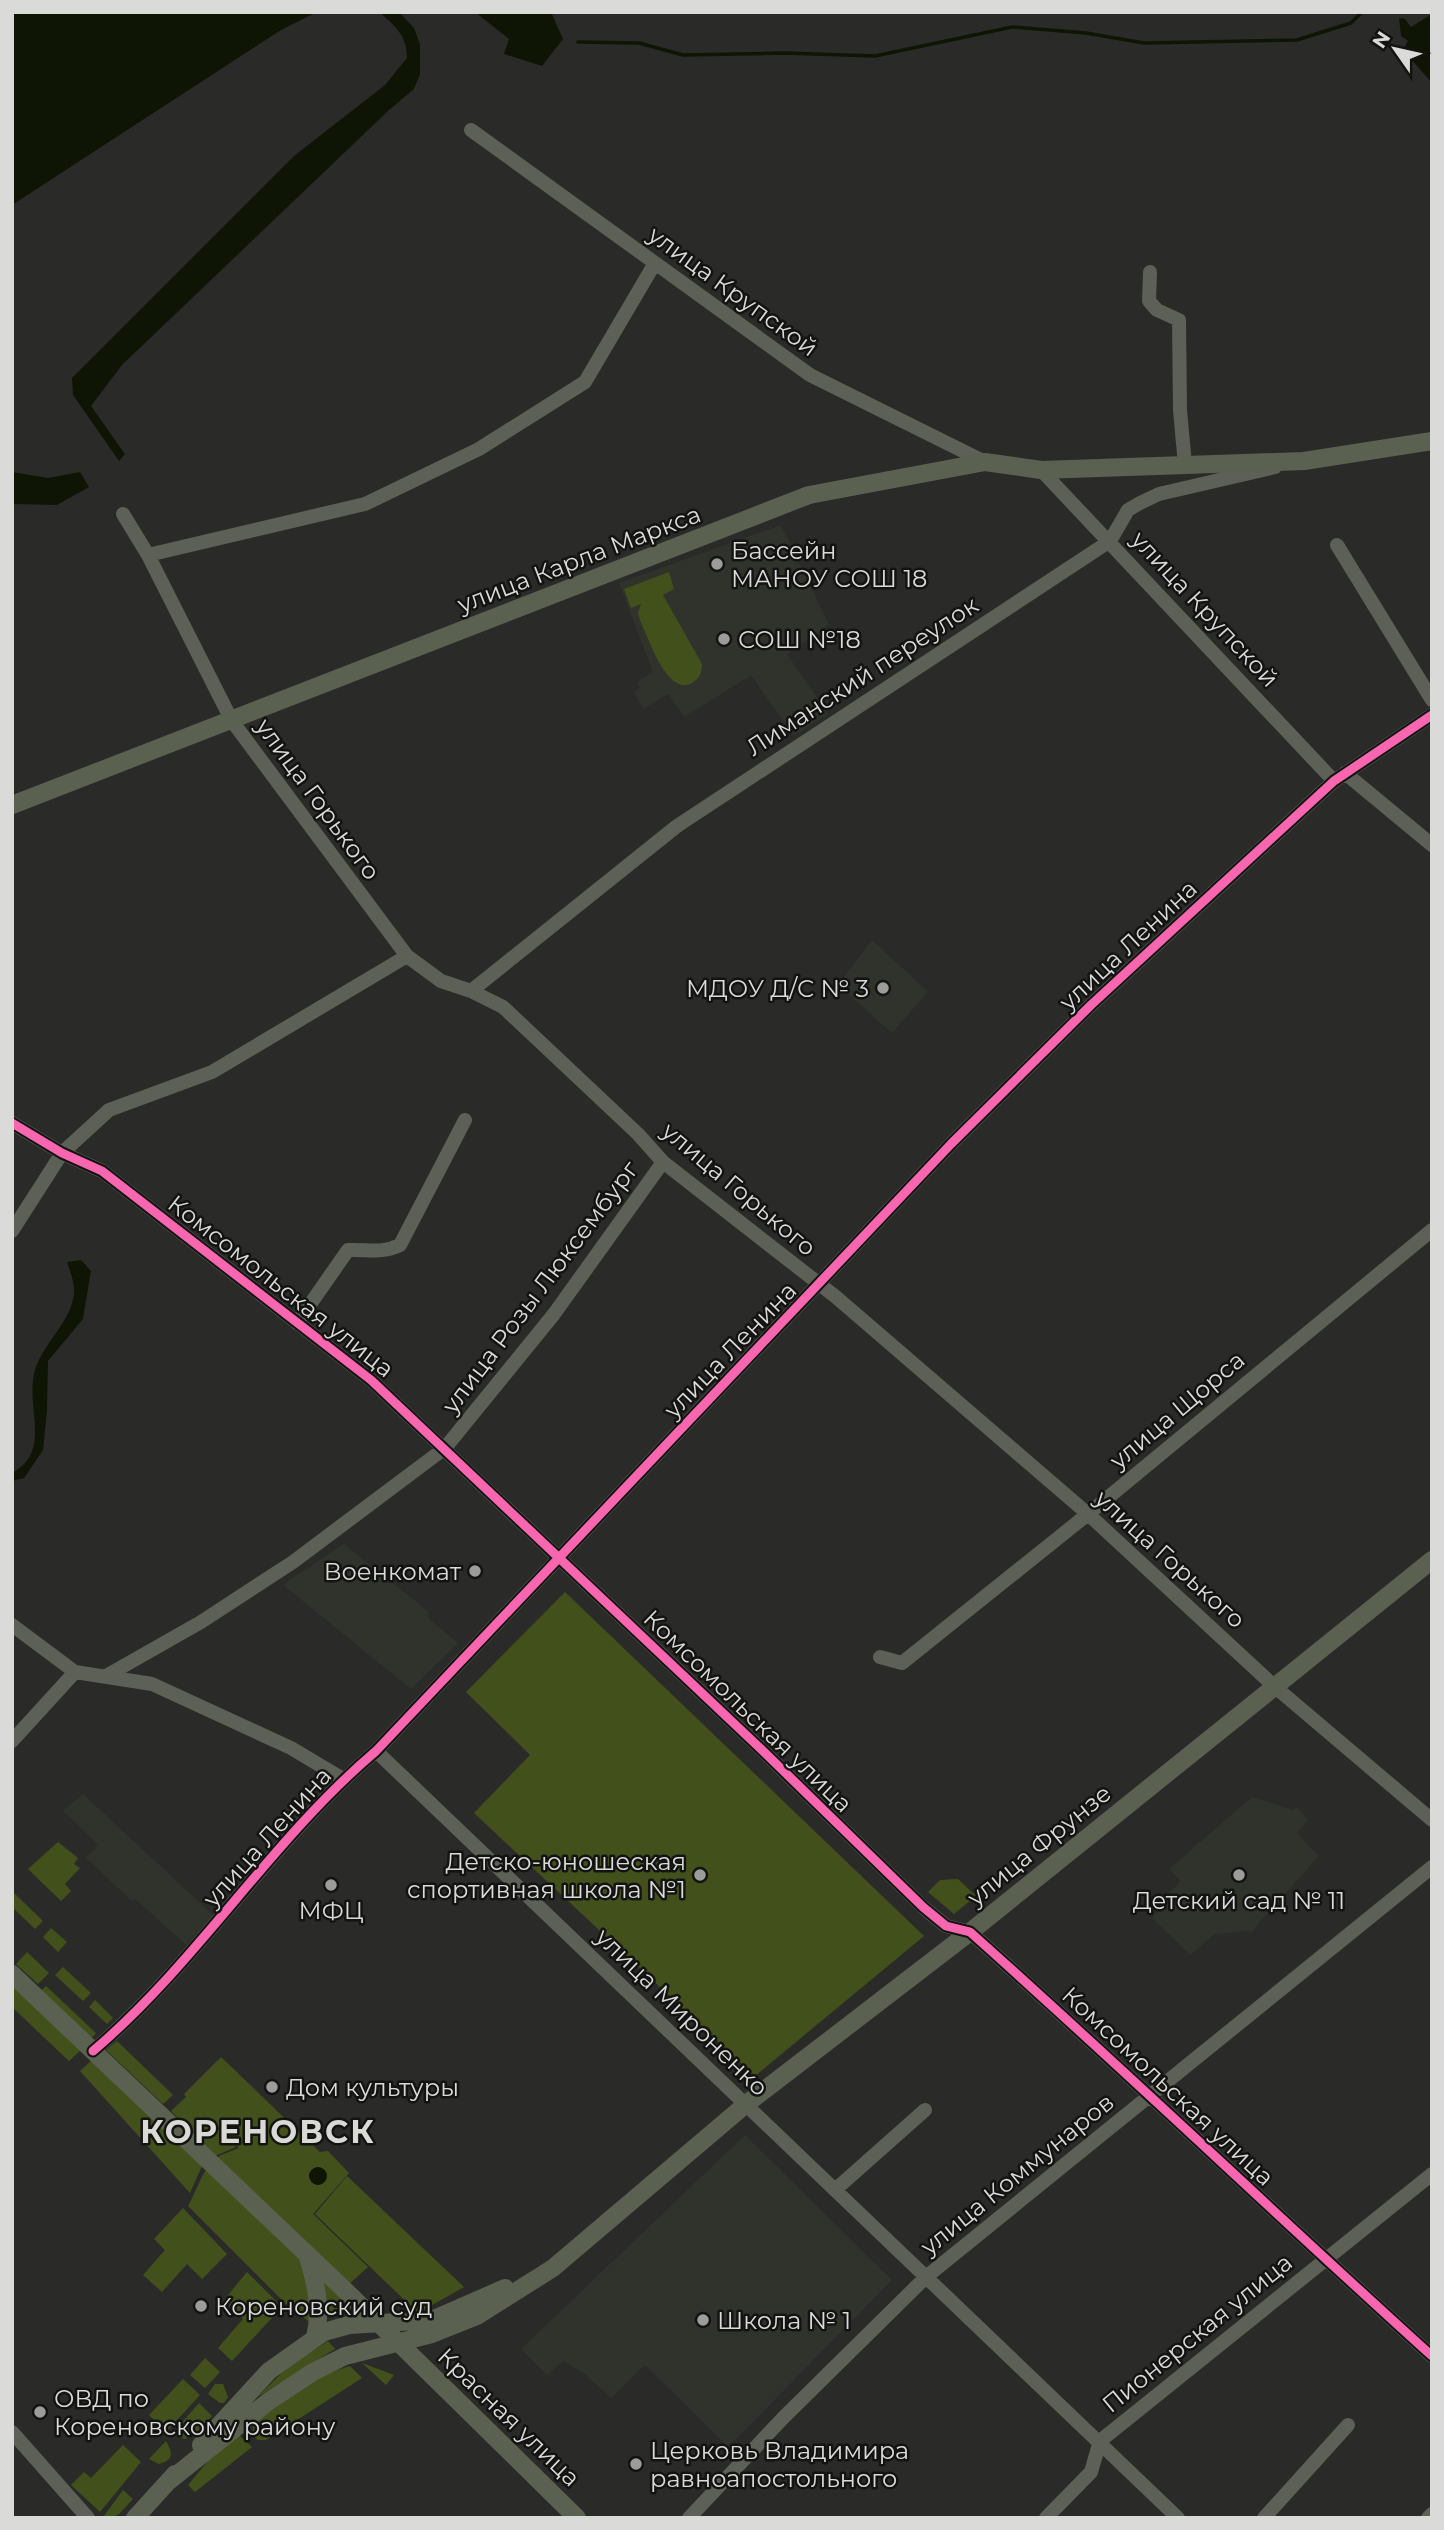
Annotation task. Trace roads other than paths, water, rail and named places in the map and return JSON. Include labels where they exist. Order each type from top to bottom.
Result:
[{"type":"main road","name":"улица Карла Маркса","points":[[12,806],[809,495],[985,462],[1041,470],[1304,461],[1432,440]]},
{"type":"main road","name":"улица Фрунзе","points":[[169,2481],[269,2401],[313,2372],[345,2356],[442,2330],[477,2316],[552,2268],[745,2105],[970,1932],[1432,1560]]},
{"type":"main road","name":"Красная улица","points":[[12,1974],[380,2324],[577,2518]]},
{"type":"main road","name":"улица Фрунзе","points":[[135,2518],[253,2386],[315,2337],[349,2325],[432,2319],[506,2288],[577,2245]]},
{"type":"main road","points":[[307,2254],[319,2314],[315,2337]]},
{"type":"street","name":"улица Крупской","points":[[471,130],[810,375],[985,462]]},
{"type":"street","points":[[148,555],[365,504],[479,449],[585,382],[655,263]]},
{"type":"street","points":[[1150,272],[1149,301],[1157,310],[1178,320],[1180,410],[1185,465]]},
{"type":"street","name":"Лиманский переулок","points":[[471,991],[677,826],[1110,541],[1128,510],[1159,494],[1304,461]]},
{"type":"street","name":"улица Крупской","points":[[1041,470],[1339,777],[1432,845]]},
{"type":"street","name":"улица Горького","points":[[122,513],[148,555],[232,721],[407,956],[440,981],[471,991],[503,1007],[638,1134],[663,1162],[857,1315],[1088,1514],[1274,1686],[1432,1820]]},
{"type":"street","points":[[1337,545],[1432,700]]},
{"type":"street","name":"улица Ленина","points":[[93,2051],[125,2022],[180,1963],[343,1779],[376,1751],[951,1144],[1091,1005],[1339,777],[1432,715]]},
{"type":"street","points":[[12,1231],[62,1153],[108,1110],[212,1072],[407,956]]},
{"type":"street","points":[[297,1323],[348,1250],[386,1252],[400,1245],[464,1120]]},
{"type":"street","name":"Комсомольская улица","points":[[12,1123],[62,1153],[102,1171],[372,1380],[761,1749],[923,1907],[946,1926],[970,1932],[1150,2094],[1324,2259],[1432,2356]]},
{"type":"street","name":"улица Розы Люксембург","points":[[106,1676],[201,1622],[293,1562],[445,1448],[554,1314],[663,1162]]},
{"type":"street","name":"улица Щорса","points":[[880,1657],[902,1663],[1088,1514],[1432,1230]]},
{"type":"street","points":[[12,1625],[75,1672],[152,1684],[291,1748],[343,1779]]},
{"type":"street","points":[[12,1741],[75,1672]]},
{"type":"street","name":"улица Мироненко","points":[[376,1751],[1178,2518]]},
{"type":"street","name":"улица Коммунаров","points":[[689,2518],[783,2418],[926,2277],[1432,1867]]},
{"type":"street","points":[[836,2189],[925,2110]]},
{"type":"street","name":"Пионерская улица","points":[[1046,2518],[1091,2472],[1100,2441],[1432,2174]]},
{"type":"street","points":[[1264,2518],[1348,2425]]},
{"type":"street","points":[[12,2432],[88,2518]]},
{"type":"street","points":[[1427,2518],[1432,2514]]},
{"type":"waterway","points":[[578,42],[639,43],[683,55],[785,53],[875,56],[1012,27],[1086,33],[1144,43],[1297,40],[1351,23],[1362,12]]},
{"type":"place","name":"Бассейн МАНОУ СОШ 18","points":[[717,564]]},
{"type":"place","name":"СОШ №18","points":[[724,639]]},
{"type":"place","name":"МДОУ Д/С № 3","points":[[883,988]]},
{"type":"place","name":"Военкомат","points":[[475,1571]]},
{"type":"place","name":"Детско-юношеская спортивная школа №1","points":[[700,1875]]},
{"type":"place","name":"Детский сад № 11","points":[[1239,1875]]},
{"type":"place","name":"МФЦ","points":[[331,1885]]},
{"type":"place","name":"Дом культуры","points":[[272,2087]]},
{"type":"place","name":"Кореновский суд","points":[[201,2306]]},
{"type":"place","name":"Школа № 1","points":[[703,2320]]},
{"type":"place","name":"ОВД по Кореновскому району","points":[[40,2412]]},
{"type":"place","name":"Церковь Владимира равноапостольного","points":[[636,2464]]},
{"type":"district","name":"КОРЕНОВСК","points":[[258,2131]]}]
